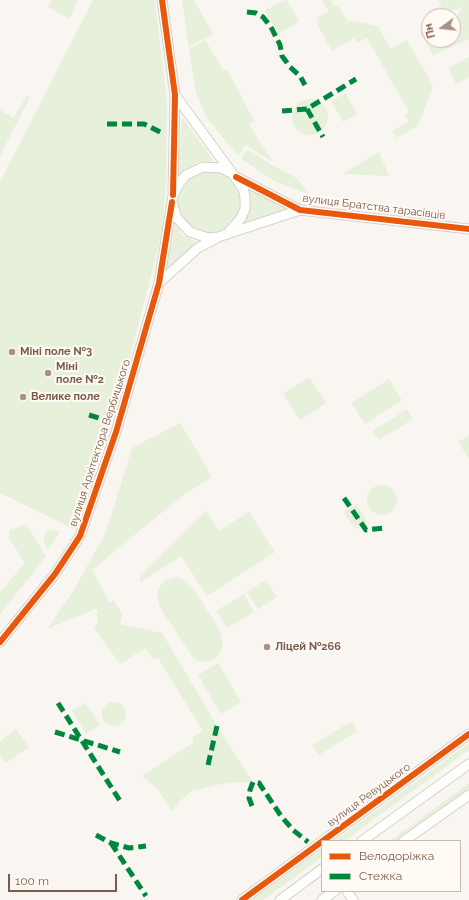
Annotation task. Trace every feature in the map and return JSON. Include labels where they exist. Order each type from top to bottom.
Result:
[{"type":"street","name":"вулиця Архітектора Вербицького","points":[[0,642],[55,574],[80,536],[116,432],[159,283],[173,199],[175,95],[162,0]]},
{"type":"street","name":"вулиця Архітектора Вербицького","points":[[175,95],[243,188],[245,209],[241,218],[227,234]]},
{"type":"street","points":[[218,237],[203,237],[190,232],[177,218],[173,199],[180,182],[194,170],[212,166],[233,175]]},
{"type":"street","name":"вулиця Братства тарасівців","points":[[233,175],[300,210],[469,229]]},
{"type":"street","name":"вулиця Братства тарасівців","points":[[227,234],[300,210]]},
{"type":"street","points":[[159,283],[198,248],[218,237],[227,234]]},
{"type":"street","name":"вулиця Ревуцького","points":[[324,840],[469,734]]},
{"type":"street","points":[[363,840],[469,764]]},
{"type":"street","points":[[405,840],[469,794]]},
{"type":"street","name":"вулиця Ревуцького","points":[[242,900],[321,842]]},
{"type":"street","points":[[280,900],[321,871]]},
{"type":"street","points":[[322,900],[334,892]]},
{"type":"green space","points":[[51,0],[78,0],[70,19],[48,7]]},
{"type":"green space","points":[[93,0],[155,0],[167,102],[166,185],[162,233],[120,396],[76,530],[0,493],[0,182]]},
{"type":"green space","points":[[182,0],[194,0],[213,34],[189,47]]},
{"type":"green space","points":[[284,0],[287,0],[299,22],[278,34],[265,10]]},
{"type":"green space","points":[[322,0],[331,0],[334,6],[338,6],[347,20],[378,26],[390,49],[407,40],[433,86],[418,126],[396,138],[392,131],[409,121],[405,114],[409,112],[367,38],[357,43],[354,38],[332,51],[318,26],[317,18],[329,11]]},
{"type":"green space","points":[[438,0],[469,0],[469,39],[461,43],[462,6],[458,8],[442,8]]},
{"type":"green space","points":[[205,40],[224,71],[227,69],[254,121],[249,125],[273,162],[246,145],[238,156],[207,118],[196,93],[189,49]]},
{"type":"green space","points":[[429,48],[449,48],[433,55]]},
{"type":"green space","points":[[469,57],[469,77],[456,84],[448,68]]},
{"type":"green space","points":[[345,93],[357,114],[343,122],[331,101]]},
{"type":"green space","points":[[27,95],[30,97],[0,156],[0,110],[14,118]]},
{"type":"green space","points":[[314,99],[323,104],[327,110],[327,124],[323,130],[314,135],[306,135],[297,130],[293,124],[292,113],[297,104],[303,100]]},
{"type":"green space","points":[[182,117],[214,161],[198,162],[185,169],[178,177]]},
{"type":"green space","points":[[248,149],[267,162],[298,179],[308,194],[274,181],[241,158]]},
{"type":"green space","points":[[379,152],[389,176],[343,174]]},
{"type":"green space","points":[[209,171],[226,176],[231,180],[235,185],[240,202],[235,219],[231,224],[226,228],[209,233],[192,228],[187,224],[183,219],[178,202],[183,185],[187,180],[192,176]]},
{"type":"green space","points":[[248,189],[289,209],[242,224],[247,214],[250,200]]},
{"type":"green space","points":[[175,224],[182,235],[198,242],[165,270]]},
{"type":"green space","points":[[309,377],[326,403],[300,420],[283,394]]},
{"type":"green space","points":[[389,379],[402,400],[365,424],[351,403]]},
{"type":"green space","points":[[407,409],[413,419],[379,440],[373,431]]},
{"type":"green space","points":[[180,423],[207,468],[211,478],[182,496],[92,570],[110,603],[114,600],[122,614],[120,624],[162,633],[217,726],[253,782],[226,783],[191,791],[172,811],[156,787],[142,776],[194,742],[192,738],[203,731],[158,658],[154,660],[145,648],[120,664],[94,628],[99,622],[97,619],[98,611],[96,609],[47,629],[74,590],[106,532],[132,448]]},
{"type":"green space","points":[[469,435],[469,459],[458,442]]},
{"type":"green space","points":[[382,485],[393,489],[397,500],[393,511],[382,515],[371,511],[367,500],[371,489]]},
{"type":"green space","points":[[357,504],[367,522],[355,529],[344,512]]},
{"type":"green space","points":[[206,511],[219,531],[249,512],[275,552],[207,596],[181,556],[141,582],[139,578]]},
{"type":"green space","points":[[26,524],[46,556],[0,615],[0,592],[25,563],[9,538],[9,531]]},
{"type":"green space","points":[[48,529],[60,532],[48,549],[43,540]]},
{"type":"green space","points":[[176,577],[183,579],[192,587],[220,630],[223,644],[222,650],[216,657],[208,662],[196,660],[192,656],[159,606],[157,593],[161,584],[165,580]]},
{"type":"green space","points":[[266,580],[277,597],[258,609],[247,592]]},
{"type":"green space","points":[[244,594],[254,612],[227,628],[216,611]]},
{"type":"green space","points":[[218,663],[241,702],[221,714],[198,675]]},
{"type":"green space","points":[[114,702],[119,703],[125,709],[125,719],[119,725],[114,726],[109,725],[103,719],[102,714],[103,709],[109,703]]},
{"type":"green space","points":[[86,703],[100,725],[86,734],[72,711]]},
{"type":"green space","points":[[352,721],[357,731],[319,755],[312,745]]},
{"type":"green space","points":[[16,729],[29,747],[6,763],[0,755],[0,741]]},
{"type":"green space","points":[[469,743],[469,750],[345,840],[335,840]]},
{"type":"green space","points":[[469,783],[469,791],[401,840],[391,840]]},
{"type":"green space","points":[[321,850],[321,858],[263,900],[252,900]]},
{"type":"marked path","points":[[247,12],[256,13],[263,17],[271,27],[280,45],[282,56],[290,67],[300,76],[305,85]]},
{"type":"marked path","points":[[282,111],[307,109],[356,79]]},
{"type":"marked path","points":[[307,109],[323,137]]},
{"type":"marked path","points":[[107,124],[144,124],[162,133]]},
{"type":"marked path","points":[[89,415],[105,420]]},
{"type":"marked path","points":[[344,498],[366,530],[384,528]]},
{"type":"marked path","points":[[58,703],[120,801]]},
{"type":"marked path","points":[[208,765],[217,726]]},
{"type":"marked path","points":[[55,732],[120,752]]},
{"type":"marked path","points":[[252,806],[249,798],[250,790],[253,782],[259,783],[281,816],[293,830],[308,842]]},
{"type":"marked path","points":[[96,835],[111,843],[129,848],[146,846]]},
{"type":"marked path","points":[[111,843],[146,896]]},
{"type":"cycle path","points":[[162,0],[175,95],[173,195]]},
{"type":"cycle path","points":[[236,177],[300,210],[469,229]]},
{"type":"cycle path","points":[[0,642],[55,574],[80,536],[116,432],[159,283],[172,202]]},
{"type":"cycle path","points":[[324,840],[469,734]]},
{"type":"cycle path","points":[[242,900],[321,842]]},
{"type":"place","name":"Міні поле №3","points":[[12,352]]},
{"type":"place","name":"Міні поле №2","points":[[48,373]]},
{"type":"place","name":"Велике поле","points":[[23,397]]},
{"type":"place","name":"Ліцей №266","points":[[267,647]]}]
